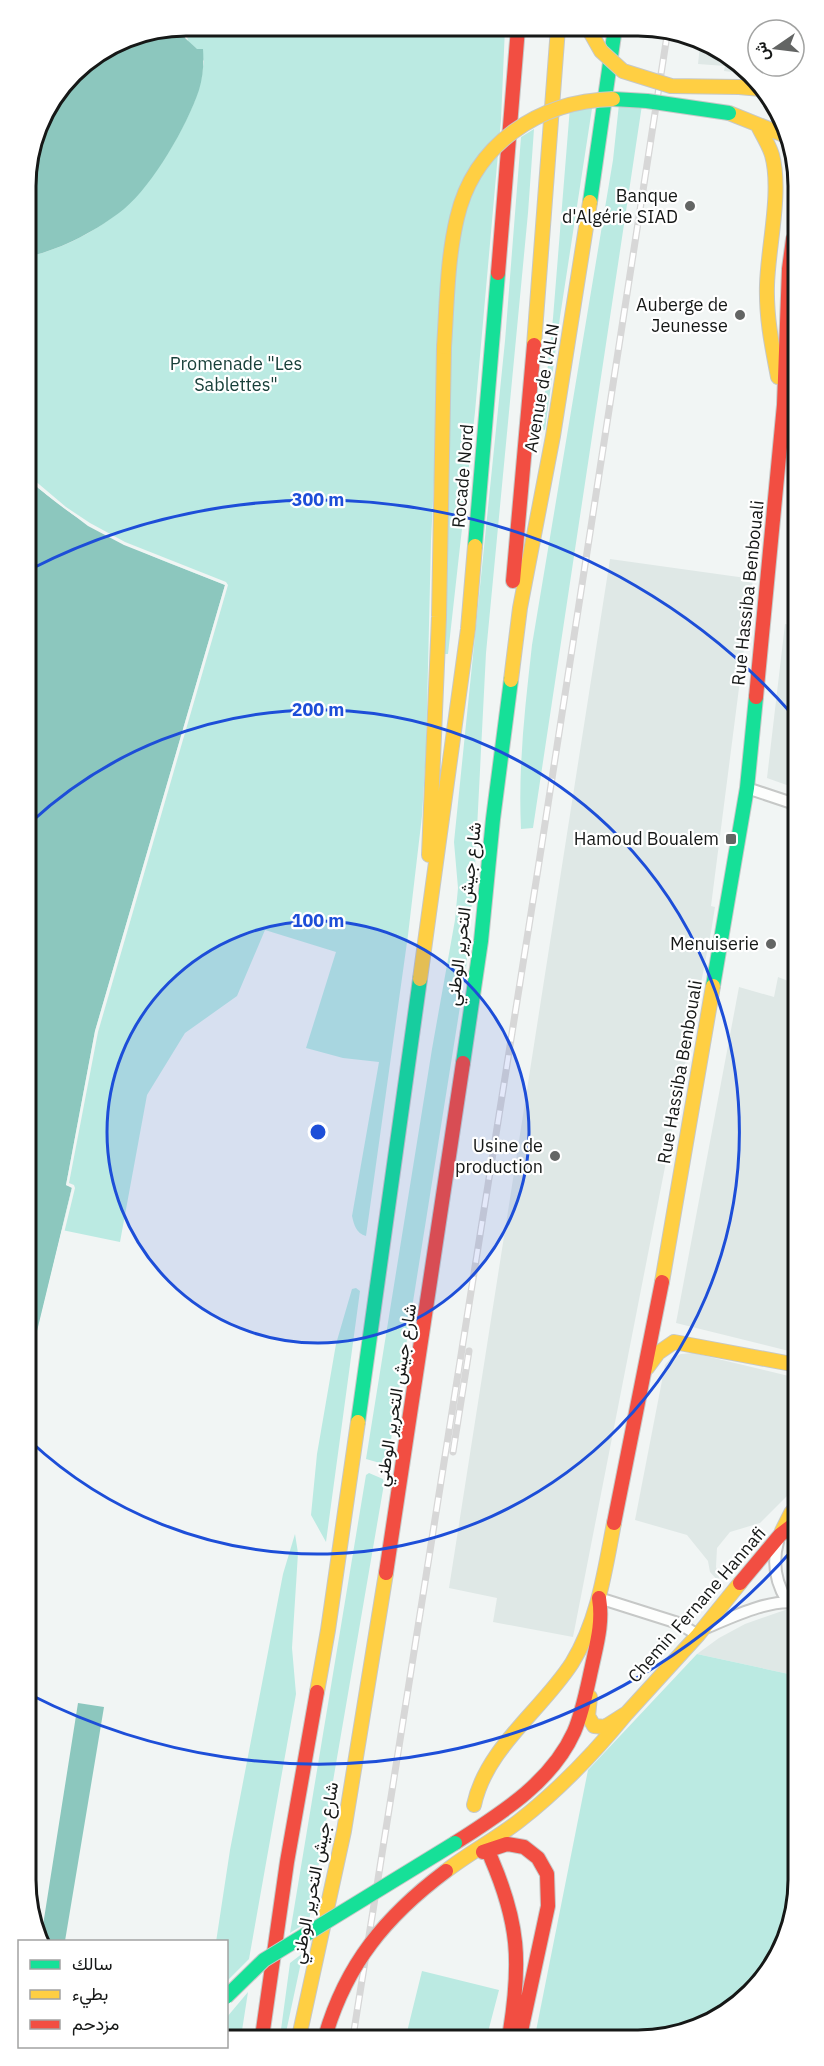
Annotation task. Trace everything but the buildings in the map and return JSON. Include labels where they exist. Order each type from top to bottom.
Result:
[{"type":"main road","name":"Rocade Nord","points":[[426,926],[468,629],[517,36]]},
{"type":"main road","points":[[502,754],[498,712],[530,395],[557,36]]},
{"type":"main road","points":[[593,36],[601,51],[624,72],[670,86],[751,88]]},
{"type":"main road","points":[[607,82],[609,36]]},
{"type":"main road","name":"Avenue de l'ALN","points":[[502,754],[520,608],[553,436],[581,270],[614,36]]},
{"type":"main road","points":[[739,87],[748,85]]},
{"type":"main road","points":[[426,926],[439,616],[444,347],[451,250],[457,215],[474,175],[500,141],[533,118],[570,105],[597,99],[646,101],[729,114],[778,133]]},
{"type":"main road","points":[[758,126],[770,147],[776,169],[769,247],[768,325],[784,405]]},
{"type":"main road","points":[[784,405],[788,296]]},
{"type":"main road","points":[[784,405],[788,388]]},
{"type":"main road","name":"Rue Hassiba Benbouali","points":[[599,1598],[646,1371],[747,788],[784,405]]},
{"type":"main road","name":"شارع جيش التحرير الوطني","points":[[301,2030],[344,1831],[375,1651],[481,941],[502,754]]},
{"type":"main road","name":"شارع جيش التحرير الوطني","points":[[263,2030],[286,1862],[329,1619],[386,1234],[426,926]]},
{"type":"main road","points":[[646,1371],[658,1353],[674,1342],[788,1363]]},
{"type":"main road","points":[[780,1535],[788,1519]]},
{"type":"main road","name":"Chemin Fernane Hannafi","points":[[447,1871],[476,1848],[518,1821],[598,1748],[700,1632],[780,1535],[788,1529]]},
{"type":"main road","points":[[228,1995],[264,1960],[500,1815],[527,1793],[549,1770],[570,1740],[576,1725],[602,1624],[599,1598]]},
{"type":"main road","points":[[474,1805],[484,1773],[494,1756],[538,1708],[573,1661],[588,1630],[599,1598]]},
{"type":"main road","points":[[587,1685],[590,1698],[588,1716],[594,1726],[605,1727],[627,1713]]},
{"type":"main road","points":[[327,2030],[349,1977],[370,1945],[408,1902],[425,1886],[447,1871],[489,1849],[507,1844],[532,1852],[544,1866],[548,1882],[549,1906],[521,2030]]},
{"type":"main road","points":[[490,1858],[509,1901],[517,1936],[518,1967],[510,2030]]},
{"type":"street","points":[[747,788],[788,802]]},
{"type":"street","points":[[780,1535],[775,1552],[778,1587],[788,1598]]},
{"type":"street","points":[[599,1598],[700,1632],[738,1615],[788,1603]]},
{"type":"shaded area","points":[[185,36],[197,49],[203,49],[201,80],[194,104],[168,154],[146,185],[124,209],[102,225],[65,245],[36,255],[37,167],[44,138],[67,95],[87,73],[111,56],[129,47],[167,37]]},
{"type":"shaded area","points":[[699,50],[733,70],[724,71],[725,66],[698,64]]},
{"type":"shaded area","points":[[36,485],[72,514],[120,542],[225,585],[95,1031],[66,1185],[72,1187],[36,1335]]},
{"type":"shaded area","points":[[610,559],[753,579],[711,906],[715,907],[711,932],[573,1637],[493,1622],[497,1598],[449,1588]]},
{"type":"shaded area","points":[[785,624],[788,625],[788,786],[767,778]]},
{"type":"shaded area","points":[[778,977],[788,981],[788,1351],[676,1323],[739,987],[774,997]]},
{"type":"shaded area","points":[[693,1353],[788,1376],[788,1495],[760,1523],[730,1532],[717,1548],[716,1567],[721,1584],[710,1572],[708,1561],[687,1535],[635,1520],[665,1365],[671,1358]]},
{"type":"shaded area","points":[[788,1609],[788,1674],[697,1654],[719,1638],[745,1624]]},
{"type":"shaded area","points":[[78,1703],[104,1707],[65,1940],[48,1940],[43,1925]]},
{"type":"green space","name":"Promenade \"Les Sablettes\"","points":[[187,36],[505,36],[501,120],[475,412],[448,654],[445,654],[435,461],[422,816],[408,935],[366,1236],[358,1231],[352,1216],[379,1062],[343,1058],[306,1048],[336,952],[265,930],[237,996],[185,1033],[147,1095],[120,1242],[62,1230],[72,1187],[66,1185],[124,545],[88,526],[36,484],[36,255],[78,239],[102,224],[135,198],[157,169],[187,118],[201,81],[204,61],[189,44]]},
{"type":"green space","points":[[593,102],[545,430],[541,429],[553,318],[570,107]]},
{"type":"green space","points":[[619,104],[642,105],[533,828],[521,829],[521,760],[532,645],[613,160]]},
{"type":"green space","points":[[534,129],[486,653],[475,868],[466,969],[387,1465],[366,1459],[455,920],[458,888],[454,842],[505,341],[521,137]]},
{"type":"green space","points":[[356,1288],[360,1291],[326,1542],[311,1515],[317,1454],[336,1344],[352,1289]]},
{"type":"green space","points":[[369,1473],[383,1479],[384,1484],[309,1921],[290,1933],[366,1475]]},
{"type":"green space","points":[[295,1534],[298,1553],[292,1648],[296,1694],[249,1959],[228,1980],[228,1940],[216,1940],[230,1850],[283,1574]]},
{"type":"green space","points":[[697,1654],[788,1674],[788,1889],[780,1928],[768,1955],[744,1986],[721,2005],[695,2019],[657,2029],[536,2030],[588,1770]]},
{"type":"green space","points":[[303,1953],[286,2030],[281,2030],[290,1963]]},
{"type":"green space","points":[[422,1971],[499,1990],[489,2030],[407,2030]]},
{"type":"green space","points":[[248,1992],[242,2030],[228,2030],[228,2016]]},
{"type":"pier","points":[[36,482],[66,507],[125,542],[226,582],[228,585],[98,1032],[69,1183],[75,1188],[36,1349],[36,1338],[72,1188],[66,1185],[95,1031],[225,585],[124,545],[88,526],[38,488]]},
{"type":"railway","points":[[354,2030],[666,39]]},
{"type":"railway","points":[[453,1452],[469,1351]]},
{"type":"traffic: fast","points":[[590,202],[614,36]]},
{"type":"traffic: fast","points":[[613,99],[647,101],[729,113]]},
{"type":"traffic: fast","points":[[475,546],[498,273]]},
{"type":"traffic: fast","points":[[463,1063],[481,941],[493,819],[511,680]]},
{"type":"traffic: fast","points":[[713,986],[747,788],[756,697]]},
{"type":"traffic: fast","points":[[358,1422],[420,979]]},
{"type":"traffic: fast","points":[[228,1995],[264,1960],[455,1843]]},
{"type":"traffic: slow","points":[[534,345],[557,36]]},
{"type":"traffic: slow","points":[[593,36],[601,51],[623,71],[671,86],[739,87]]},
{"type":"traffic: slow","points":[[739,87],[751,88]]},
{"type":"traffic: slow","points":[[444,347],[451,250],[457,218],[478,168],[494,148],[536,118],[560,108],[613,99]]},
{"type":"traffic: slow","points":[[729,113],[778,133]]},
{"type":"traffic: slow","points":[[758,126],[771,151],[775,169],[776,185],[768,270],[767,309],[778,377]]},
{"type":"traffic: slow","points":[[511,680],[520,608],[553,436],[590,202]]},
{"type":"traffic: slow","points":[[429,855],[439,617],[444,347]]},
{"type":"traffic: slow","points":[[420,979],[468,629],[475,546]]},
{"type":"traffic: slow","points":[[662,1282],[713,986]]},
{"type":"traffic: slow","points":[[647,1368],[658,1353],[674,1342],[788,1363]]},
{"type":"traffic: slow","points":[[317,1692],[358,1422]]},
{"type":"traffic: slow","points":[[782,1531],[788,1519]]},
{"type":"traffic: slow","points":[[474,1805],[480,1785],[502,1748],[559,1681],[581,1647],[599,1595],[614,1523]]},
{"type":"traffic: slow","points":[[301,2030],[344,1831],[386,1573]]},
{"type":"traffic: slow","points":[[590,1697],[588,1716],[594,1726],[605,1727],[627,1713],[698,1635],[740,1583]]},
{"type":"traffic: slow","points":[[446,1871],[510,1828],[548,1797],[627,1713]]},
{"type":"traffic: jam","points":[[498,273],[517,36]]},
{"type":"traffic: jam","points":[[756,697],[784,405],[788,296]]},
{"type":"traffic: jam","points":[[513,581],[534,345]]},
{"type":"traffic: jam","points":[[386,1573],[463,1063]]},
{"type":"traffic: jam","points":[[614,1523],[662,1282]]},
{"type":"traffic: jam","points":[[740,1583],[780,1535],[788,1529]]},
{"type":"traffic: jam","points":[[455,1843],[523,1796],[552,1767],[564,1750],[577,1724],[586,1691],[599,1632],[599,1598]]},
{"type":"traffic: jam","points":[[263,2030],[287,1862],[317,1692]]},
{"type":"traffic: jam","points":[[483,1852],[507,1844],[524,1847],[538,1858],[547,1874],[548,1906],[521,2030]]},
{"type":"traffic: jam","points":[[491,1858],[507,1903],[515,1943],[516,1984],[510,2030]]},
{"type":"traffic: jam","points":[[327,2030],[344,1987],[371,1944],[405,1906],[446,1871]]},
{"type":"place","name":"Banque d'Algérie SIAD","points":[[690,206]]},
{"type":"place","name":"Auberge de Jeunesse","points":[[740,315]]},
{"type":"place","name":"Hamoud Boualem","points":[[731,839]]},
{"type":"place","name":"Menuiserie","points":[[771,944]]},
{"type":"place","name":"Usine de production","points":[[555,1156]]}]
